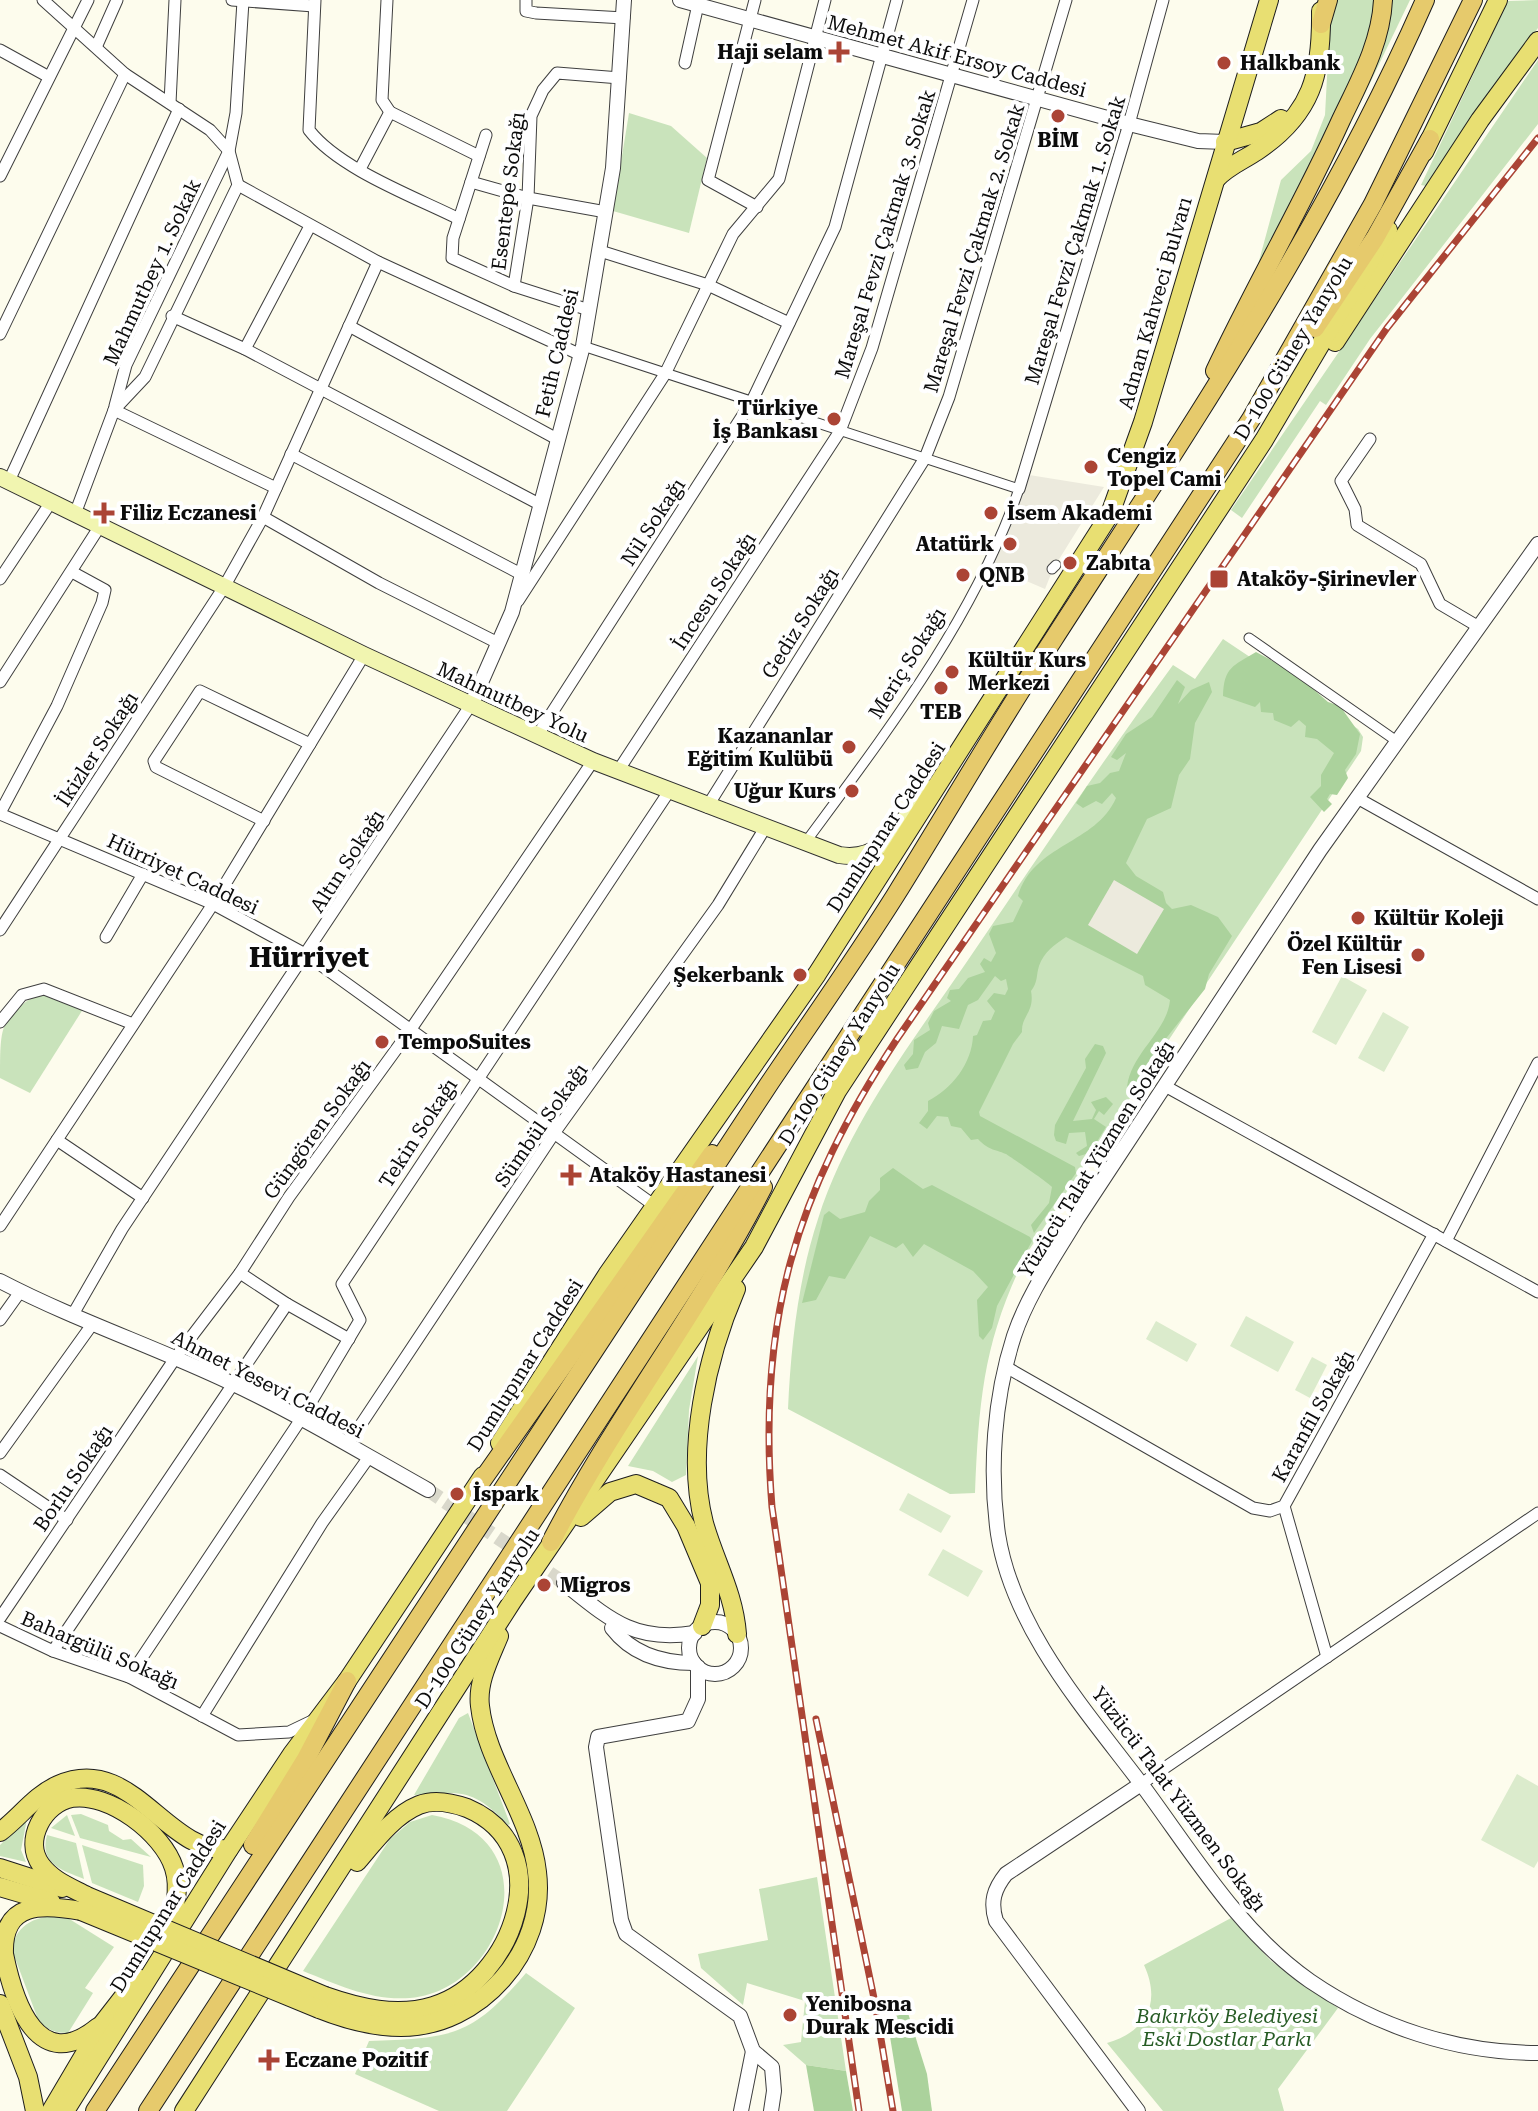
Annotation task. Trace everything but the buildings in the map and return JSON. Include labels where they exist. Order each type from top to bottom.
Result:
[{"type":"highway","points":[[1321,24],[1328,0]]},
{"type":"highway","points":[[1183,441],[1223,354],[1301,209],[1363,73],[1378,31],[1383,0]]},
{"type":"highway","points":[[95,2111],[185,1969],[859,951],[1023,686],[1257,324],[1383,95],[1425,0]]},
{"type":"highway","points":[[148,2111],[1173,542],[1275,377],[1373,204],[1473,0]]},
{"type":"highway","points":[[1275,377],[1307,339],[1375,238],[1430,139]]},
{"type":"highway","points":[[476,1489],[669,1212],[767,1087]]},
{"type":"highway","points":[[551,1542],[596,1462],[749,1214],[786,1133]]},
{"type":"highway","points":[[185,1969],[225,1891],[306,1759],[347,1681]]},
{"type":"main road","name":"Adnan Kahveci Bulvarı","points":[[976,728],[1110,514],[1141,430],[1269,0]]},
{"type":"main road","points":[[1215,180],[1288,127],[1307,101],[1315,81],[1321,24],[1320,0]]},
{"type":"main road","name":"D-100 Güney Yanyolu","points":[[184,2111],[551,1542],[587,1496],[754,1247],[837,1091],[1296,391],[1387,233],[1498,0]]},
{"type":"main road","points":[[1296,391],[1358,310],[1480,120],[1538,41]]},
{"type":"main road","points":[[1225,142],[1261,132],[1278,121],[1315,81]]},
{"type":"main road","name":"Mahmutbey Yolu","points":[[5,479],[364,655],[593,761],[668,793],[805,844],[860,859],[882,848],[976,728]]},
{"type":"main road","name":"Dumlupınar Caddesi","points":[[65,2111],[229,1849],[476,1489],[566,1336],[817,974],[976,728]]},
{"type":"main road","points":[[737,1634],[729,1585],[704,1522],[699,1481],[700,1420],[710,1362],[724,1317],[754,1247]]},
{"type":"main road","points":[[551,1542],[610,1492],[636,1484],[659,1491],[675,1504],[706,1573],[710,1605],[699,1629]]},
{"type":"main road","points":[[0,1868],[322,2002],[364,2023],[402,2027],[434,2022],[464,2011],[493,1990],[523,1947],[535,1907],[537,1873],[479,1706],[484,1675],[513,1600]]},
{"type":"main road","points":[[0,1832],[48,1790],[81,1778],[115,1785],[193,1841],[216,1850],[229,1849]]},
{"type":"main road","points":[[51,2111],[103,2023],[134,1982],[153,1967],[176,1902],[176,1878],[169,1856],[156,1839],[130,1817],[91,1799],[68,1799],[43,1817],[36,1828],[37,1857],[54,1879],[84,1903]]},
{"type":"main road","points":[[320,1903],[400,1816],[429,1803],[461,1806],[488,1820],[506,1840],[519,1884],[516,1919],[505,1945],[482,1976],[450,2000],[416,2010],[383,2011],[322,2002]]},
{"type":"main road","points":[[519,1884],[537,1873]]},
{"type":"main road","points":[[0,1887],[84,1903]]},
{"type":"main road","points":[[84,1903],[44,1905],[23,1912],[13,1922],[4,1945],[6,1966],[27,2023],[45,2040],[56,2043],[79,2040],[103,2023]]},
{"type":"main road","points":[[0,2004],[28,2077],[35,2111]]},
{"type":"street","points":[[43,0],[97,45],[125,74],[210,130],[229,151]]},
{"type":"street","points":[[0,176],[88,0]]},
{"type":"street","points":[[97,45],[117,0]]},
{"type":"street","points":[[5,479],[174,106],[175,0]]},
{"type":"street","points":[[232,0],[315,3],[309,130],[318,141],[360,169],[459,219]]},
{"type":"street","points":[[387,0],[382,100],[390,112],[479,156]]},
{"type":"street","points":[[526,0],[526,11],[536,13],[624,18]]},
{"type":"street","name":"Fetih Caddesi","points":[[472,703],[512,612],[582,350],[606,212],[620,78],[624,0]]},
{"type":"street","name":"Mehmet Akif Ersoy Caddesi","points":[[680,0],[1129,124],[1198,141],[1225,142]]},
{"type":"street","points":[[755,0],[708,180],[757,207]]},
{"type":"street","points":[[512,612],[665,374],[733,234],[779,179],[825,0]]},
{"type":"street","name":"Nil Sokağı","points":[[537,736],[752,401],[835,227],[897,0]]},
{"type":"street","name":"Mareşal Fevzi Çakmak 3. Sokak","points":[[840,431],[872,348],[973,0]]},
{"type":"street","name":"Mareşal Fevzi Çakmak 2. Sokak","points":[[925,458],[949,397],[1066,0]]},
{"type":"street","name":"Mareşal Fevzi Çakmak 1. Sokak","points":[[1019,489],[1129,124],[1163,0]]},
{"type":"street","points":[[243,1],[236,113],[229,151],[238,185],[145,377],[114,410],[276,488]]},
{"type":"street","points":[[685,63],[698,3]]},
{"type":"street","points":[[0,50],[49,77]]},
{"type":"street","name":"Esentepe Sokağı","points":[[514,286],[528,198],[531,116],[543,90],[557,73],[620,78]]},
{"type":"street","points":[[0,334],[125,74]]},
{"type":"street","points":[[360,169],[390,112]]},
{"type":"street","points":[[486,135],[459,219],[452,258],[514,286],[589,310]]},
{"type":"street","name":"Mahmutbey 1. Sokak","points":[[75,514],[114,410],[126,365],[229,151]]},
{"type":"street","points":[[471,182],[528,198],[606,212]]},
{"type":"street","points":[[238,185],[378,262],[582,350],[752,401],[1019,489]]},
{"type":"street","points":[[245,349],[310,226]]},
{"type":"street","points":[[600,251],[708,285],[789,323]]},
{"type":"street","name":"İkizler Sokağı","points":[[0,930],[224,587],[263,517],[378,262]]},
{"type":"street","points":[[172,316],[245,349],[541,505]]},
{"type":"street","points":[[349,326],[557,439]]},
{"type":"street","name":"İncesu Sokağı","points":[[618,771],[840,431]]},
{"type":"street","points":[[1370,439],[1341,481],[1355,509],[1357,525],[1421,564],[1440,604],[1479,627]]},
{"type":"street","points":[[291,454],[521,574]]},
{"type":"street","name":"Gediz Sokağı","points":[[707,807],[925,458]]},
{"type":"street","name":"Meriç Sokağı","points":[[805,844],[932,661],[1004,533],[1019,489]]},
{"type":"street","points":[[0,579],[51,502]]},
{"type":"street","points":[[263,517],[379,583],[498,643]]},
{"type":"street","points":[[0,682],[100,526]]},
{"type":"street","name":"Yüzücü Talat Yüzmen Sokağı","points":[[1538,544],[1320,850],[1041,1281],[1015,1334],[1000,1390],[993,1480],[999,1537],[1016,1592],[1041,1645],[1233,1909],[1273,1952],[1311,1982],[1356,2008],[1420,2035],[1458,2046],[1538,2053]]},
{"type":"street","points":[[0,814],[57,706],[102,603],[105,590],[72,572]]},
{"type":"street","points":[[1249,638],[1398,742]]},
{"type":"street","points":[[0,1226],[213,904],[364,655]]},
{"type":"street","points":[[264,821],[156,767],[154,761],[200,691],[310,744]]},
{"type":"street","name":"Altın Sokağı","points":[[72,1316],[143,1198],[472,703]]},
{"type":"street","name":"Güngören Sokağı","points":[[176,1357],[240,1273],[289,1197],[411,1029],[593,761]]},
{"type":"street","name":"Tekin Sokağı","points":[[129,1677],[301,1419],[360,1320],[342,1284],[476,1076],[618,871],[668,793]]},
{"type":"street","points":[[1359,799],[1538,899]]},
{"type":"street","name":"Hürriyet Caddesi","points":[[0,814],[213,904],[307,955],[655,1206]]},
{"type":"street","name":"Sümbül Sokağı","points":[[348,1444],[555,1132],[709,917],[765,828]]},
{"type":"street","points":[[106,937],[143,874]]},
{"type":"street","points":[[0,1022],[5,1002],[44,989],[133,1024]]},
{"type":"street","points":[[1446,1241],[1538,1063]]},
{"type":"street","points":[[1165,1086],[1538,1292]]},
{"type":"street","points":[[57,1140],[143,1198]]},
{"type":"street","name":"Karanfil Sokağı","points":[[1006,1367],[1253,1508],[1270,1511],[1284,1506],[1434,1234]]},
{"type":"street","points":[[240,1273],[349,1339]]},
{"type":"street","name":"Ahmet Yesevi Caddesi","points":[[0,1281],[91,1326],[176,1357],[234,1384],[428,1490]]},
{"type":"street","points":[[0,1320],[20,1292]]},
{"type":"street","points":[[53,1651],[287,1304]]},
{"type":"street","points":[[0,1453],[91,1326]]},
{"type":"street","name":"Borlu Sokağı","points":[[0,1618],[176,1357]]},
{"type":"street","points":[[202,1716],[322,1523],[369,1457]]},
{"type":"street","points":[[0,1475],[67,1520]]},
{"type":"street","points":[[1284,1506],[1327,1657]]},
{"type":"street","points":[[1138,2111],[996,1921],[992,1909],[993,1896],[1006,1874],[1538,1513]]},
{"type":"street","points":[[564,1583],[628,1630],[653,1636],[725,1624],[737,1634],[741,1651],[734,1667],[720,1674],[696,1665],[668,1663],[644,1653],[617,1633],[600,1612]]},
{"type":"street","name":"Bahargülü Sokağı","points":[[0,1626],[53,1651],[129,1677],[238,1735],[289,1732],[318,1718]]},
{"type":"street","points":[[699,1629],[690,1646],[696,1665],[698,1699],[688,1721],[598,1737],[596,1747],[626,1934],[740,2016],[753,2051],[772,2067],[774,2091],[771,2111]]},
{"type":"street","points":[[741,2111],[753,2051]]},
{"type":"green space","points":[[1336,0],[1374,0],[1371,31],[1353,76],[1256,272],[1281,180],[1311,151],[1325,115],[1330,21]]},
{"type":"green space","points":[[1392,0],[1410,0],[1319,189],[1381,49]]},
{"type":"green space","points":[[1538,0],[1538,28],[1497,81],[1426,186],[1421,185],[1508,1]]},
{"type":"green space","points":[[1538,60],[1538,124],[1370,339],[1326,405],[1320,401],[1242,518],[1231,510]]},
{"type":"green space","points":[[629,113],[671,126],[707,158],[689,233],[613,211]]},
{"type":"green space","points":[[1223,639],[1358,729],[1363,737],[1361,751],[1027,1253],[1001,1313],[986,1369],[975,1493],[950,1494],[788,1409],[797,1313],[805,1265],[818,1219],[846,1151],[883,1086],[1094,776],[1173,665],[1195,679]]},
{"type":"green space","points":[[1256,652],[1295,673],[1328,702],[1340,706],[1360,734],[1356,754],[1345,770],[1348,778],[1337,795],[1330,794],[1327,799],[1332,804],[1324,812],[1310,797],[1321,786],[1321,775],[1334,753],[1317,739],[1305,737],[1306,726],[1299,720],[1291,727],[1274,720],[1273,713],[1261,712],[1260,702],[1255,707],[1223,696],[1225,679],[1231,668]]},
{"type":"green space","points":[[1177,680],[1185,687],[1178,704],[1191,690],[1209,682],[1212,692],[1195,723],[1190,759],[1179,775],[1171,808],[1147,819],[1126,863],[1136,876],[1163,892],[1166,903],[1172,909],[1191,905],[1218,917],[1232,936],[1209,974],[1205,989],[1153,1055],[1132,1093],[1127,1094],[1132,1068],[1162,1024],[1170,1000],[1145,985],[1143,976],[1066,937],[1044,957],[1031,991],[1031,1004],[1022,1032],[979,1112],[980,1116],[1075,1167],[1076,1173],[1034,1233],[1031,1225],[1049,1203],[1052,1187],[1006,1154],[978,1139],[971,1140],[961,1128],[951,1126],[948,1117],[937,1116],[927,1129],[919,1123],[928,1111],[928,1101],[945,1090],[965,1065],[973,1036],[977,1035],[983,1021],[991,1020],[995,1011],[987,1001],[994,993],[1005,995],[1008,989],[1006,979],[1001,981],[995,976],[978,1000],[968,1005],[959,1029],[942,1026],[936,1043],[925,1052],[918,1068],[906,1070],[904,1065],[913,1054],[914,1040],[930,1030],[928,1023],[934,1011],[951,1001],[947,998],[950,990],[959,989],[968,978],[985,972],[980,964],[984,958],[991,962],[996,953],[989,934],[993,926],[1013,922],[1023,901],[1018,896],[1037,865],[1107,813],[1116,798],[1112,793],[1102,804],[1096,801],[1083,808],[1076,803],[1087,786],[1100,783],[1110,773],[1119,771],[1126,753],[1117,760],[1111,757],[1126,734],[1152,717]]},
{"type":"green space","points":[[1342,976],[1367,990],[1336,1045],[1312,1032]]},
{"type":"green space","points":[[45,990],[85,1006],[30,1093],[0,1078],[2,1033],[19,1007]]},
{"type":"green space","points":[[1383,1012],[1409,1027],[1384,1072],[1358,1058]]},
{"type":"green space","points":[[1095,1044],[1103,1046],[1106,1053],[1073,1121],[1092,1119],[1096,1110],[1091,1102],[1106,1097],[1113,1104],[1104,1115],[1099,1111],[1094,1119],[1106,1127],[1090,1153],[1079,1156],[1076,1153],[1087,1146],[1085,1132],[1069,1133],[1066,1144],[1056,1141],[1055,1125],[1086,1068],[1085,1059]]},
{"type":"green space","points":[[893,1168],[923,1189],[932,1185],[1030,1237],[1032,1241],[997,1306],[992,1328],[983,1340],[979,1336],[977,1300],[988,1287],[973,1271],[924,1244],[913,1257],[903,1243],[896,1248],[870,1236],[845,1279],[829,1276],[816,1300],[802,1303],[824,1215],[829,1211],[840,1219],[865,1212],[869,1201],[880,1190],[880,1178]]},
{"type":"green space","points":[[1246,1316],[1294,1342],[1278,1372],[1230,1346]]},
{"type":"green space","points":[[1156,1321],[1197,1344],[1187,1362],[1146,1339]]},
{"type":"green space","points":[[698,1356],[689,1410],[686,1475],[672,1482],[653,1471],[628,1466]]},
{"type":"green space","points":[[1312,1357],[1327,1365],[1310,1398],[1295,1390]]},
{"type":"green space","points":[[908,1493],[951,1516],[941,1533],[899,1510]]},
{"type":"green space","points":[[943,1549],[983,1571],[968,1597],[928,1575]]},
{"type":"green space","points":[[468,1713],[508,1825],[475,1798],[454,1793],[414,1795],[459,1718]]},
{"type":"green space","points":[[1517,1774],[1538,1786],[1538,1861],[1534,1868],[1481,1840]]},
{"type":"green space","points":[[81,1814],[108,1825],[109,1831],[123,1840],[131,1839],[151,1857],[80,1838],[71,1815]]},
{"type":"green space","points":[[67,1815],[75,1836],[51,1828]]},
{"type":"green space","points":[[432,1815],[470,1829],[493,1852],[504,1880],[502,1912],[491,1942],[471,1969],[443,1989],[410,1998],[382,1997],[355,1991],[303,1971],[390,1839],[410,1822]]},
{"type":"green space","points":[[27,1819],[21,1850],[26,1862],[0,1856],[0,1845]]},
{"type":"green space","points":[[47,1835],[76,1843],[84,1879],[61,1869],[49,1859],[45,1845]]},
{"type":"green space","points":[[82,1845],[143,1865],[144,1886],[138,1902],[92,1883]]},
{"type":"green space","points":[[817,1877],[846,2071],[806,2065],[783,2045],[801,2042],[805,2001],[747,1983],[743,2005],[701,1968],[698,1954],[768,1940],[759,1889]]},
{"type":"green space","points":[[63,1915],[114,1947],[85,1988],[93,1993],[68,2033],[52,2030],[39,2022],[12,1950],[18,1933],[30,1922]]},
{"type":"green space","name":"Bakırköy Belediyesi Eski Dostlar Parkı","points":[[1231,1918],[1271,1961],[1338,2008],[1278,2089],[1284,2111],[1163,2111],[1107,2043],[1132,2031],[1147,2013],[1151,1991],[1144,1965]]},
{"type":"green space","points":[[526,1973],[575,2008],[507,2111],[439,2111],[355,2074],[369,2041],[420,2038],[457,2030],[490,2011]]},
{"type":"green space","points":[[908,2013],[927,2074],[932,2111],[902,2111],[887,2018]]},
{"type":"green space","points":[[806,2065],[846,2071],[853,2111],[814,2111]]},
{"type":"shaded area","points":[[1023,474],[1104,487],[1053,569],[1045,589],[987,564]]},
{"type":"shaded area","points":[[1114,880],[1164,909],[1137,954],[1088,925]]},
{"type":"tunnel","points":[[428,1490],[564,1583]]},
{"type":"railway","points":[[859,2111],[772,1507],[769,1440],[771,1377],[778,1318],[791,1261],[809,1206],[832,1151],[897,1039],[1387,328],[1538,138]]},
{"type":"railway","points":[[816,1719],[875,2003],[893,2111]]},
{"type":"place","name":"Haji selam","points":[[839,52]]},
{"type":"place","name":"Halkbank","points":[[1224,63]]},
{"type":"place","name":"BİM","points":[[1058,116]]},
{"type":"place","name":"Türkiye İş Bankası","points":[[834,419]]},
{"type":"place","name":"Cengiz Topel Cami","points":[[1091,467]]},
{"type":"place","name":"Filiz Eczanesi","points":[[104,513]]},
{"type":"place","name":"İsem Akademi","points":[[991,513]]},
{"type":"place","name":"Atatürk","points":[[1010,544]]},
{"type":"place","name":"Zabıta","points":[[1070,563]]},
{"type":"place","name":"QNB","points":[[963,575]]},
{"type":"place","name":"Ataköy-Şirinevler","points":[[1219,579]]},
{"type":"place","name":"Kültür Kurs Merkezi","points":[[952,672]]},
{"type":"place","name":"TEB","points":[[941,688]]},
{"type":"place","name":"Kazananlar Eğitim Kulübü","points":[[849,747]]},
{"type":"place","name":"Uğur Kurs","points":[[852,791]]},
{"type":"place","name":"Kültür Koleji","points":[[1358,918]]},
{"type":"place","name":"Özel Kültür Fen Lisesi","points":[[1418,955]]},
{"type":"place","name":"Şekerbank","points":[[800,975]]},
{"type":"place","name":"TempoSuites","points":[[382,1042]]},
{"type":"place","name":"Ataköy Hastanesi","points":[[571,1175]]},
{"type":"place","name":"İspark","points":[[457,1494]]},
{"type":"place","name":"Migros","points":[[544,1585]]},
{"type":"place","name":"Yenibosna Durak Mescidi","points":[[790,2015]]},
{"type":"place","name":"Eczane Pozitif","points":[[269,2060]]},
{"type":"district","name":"Hürriyet","points":[[309,957]]}]
